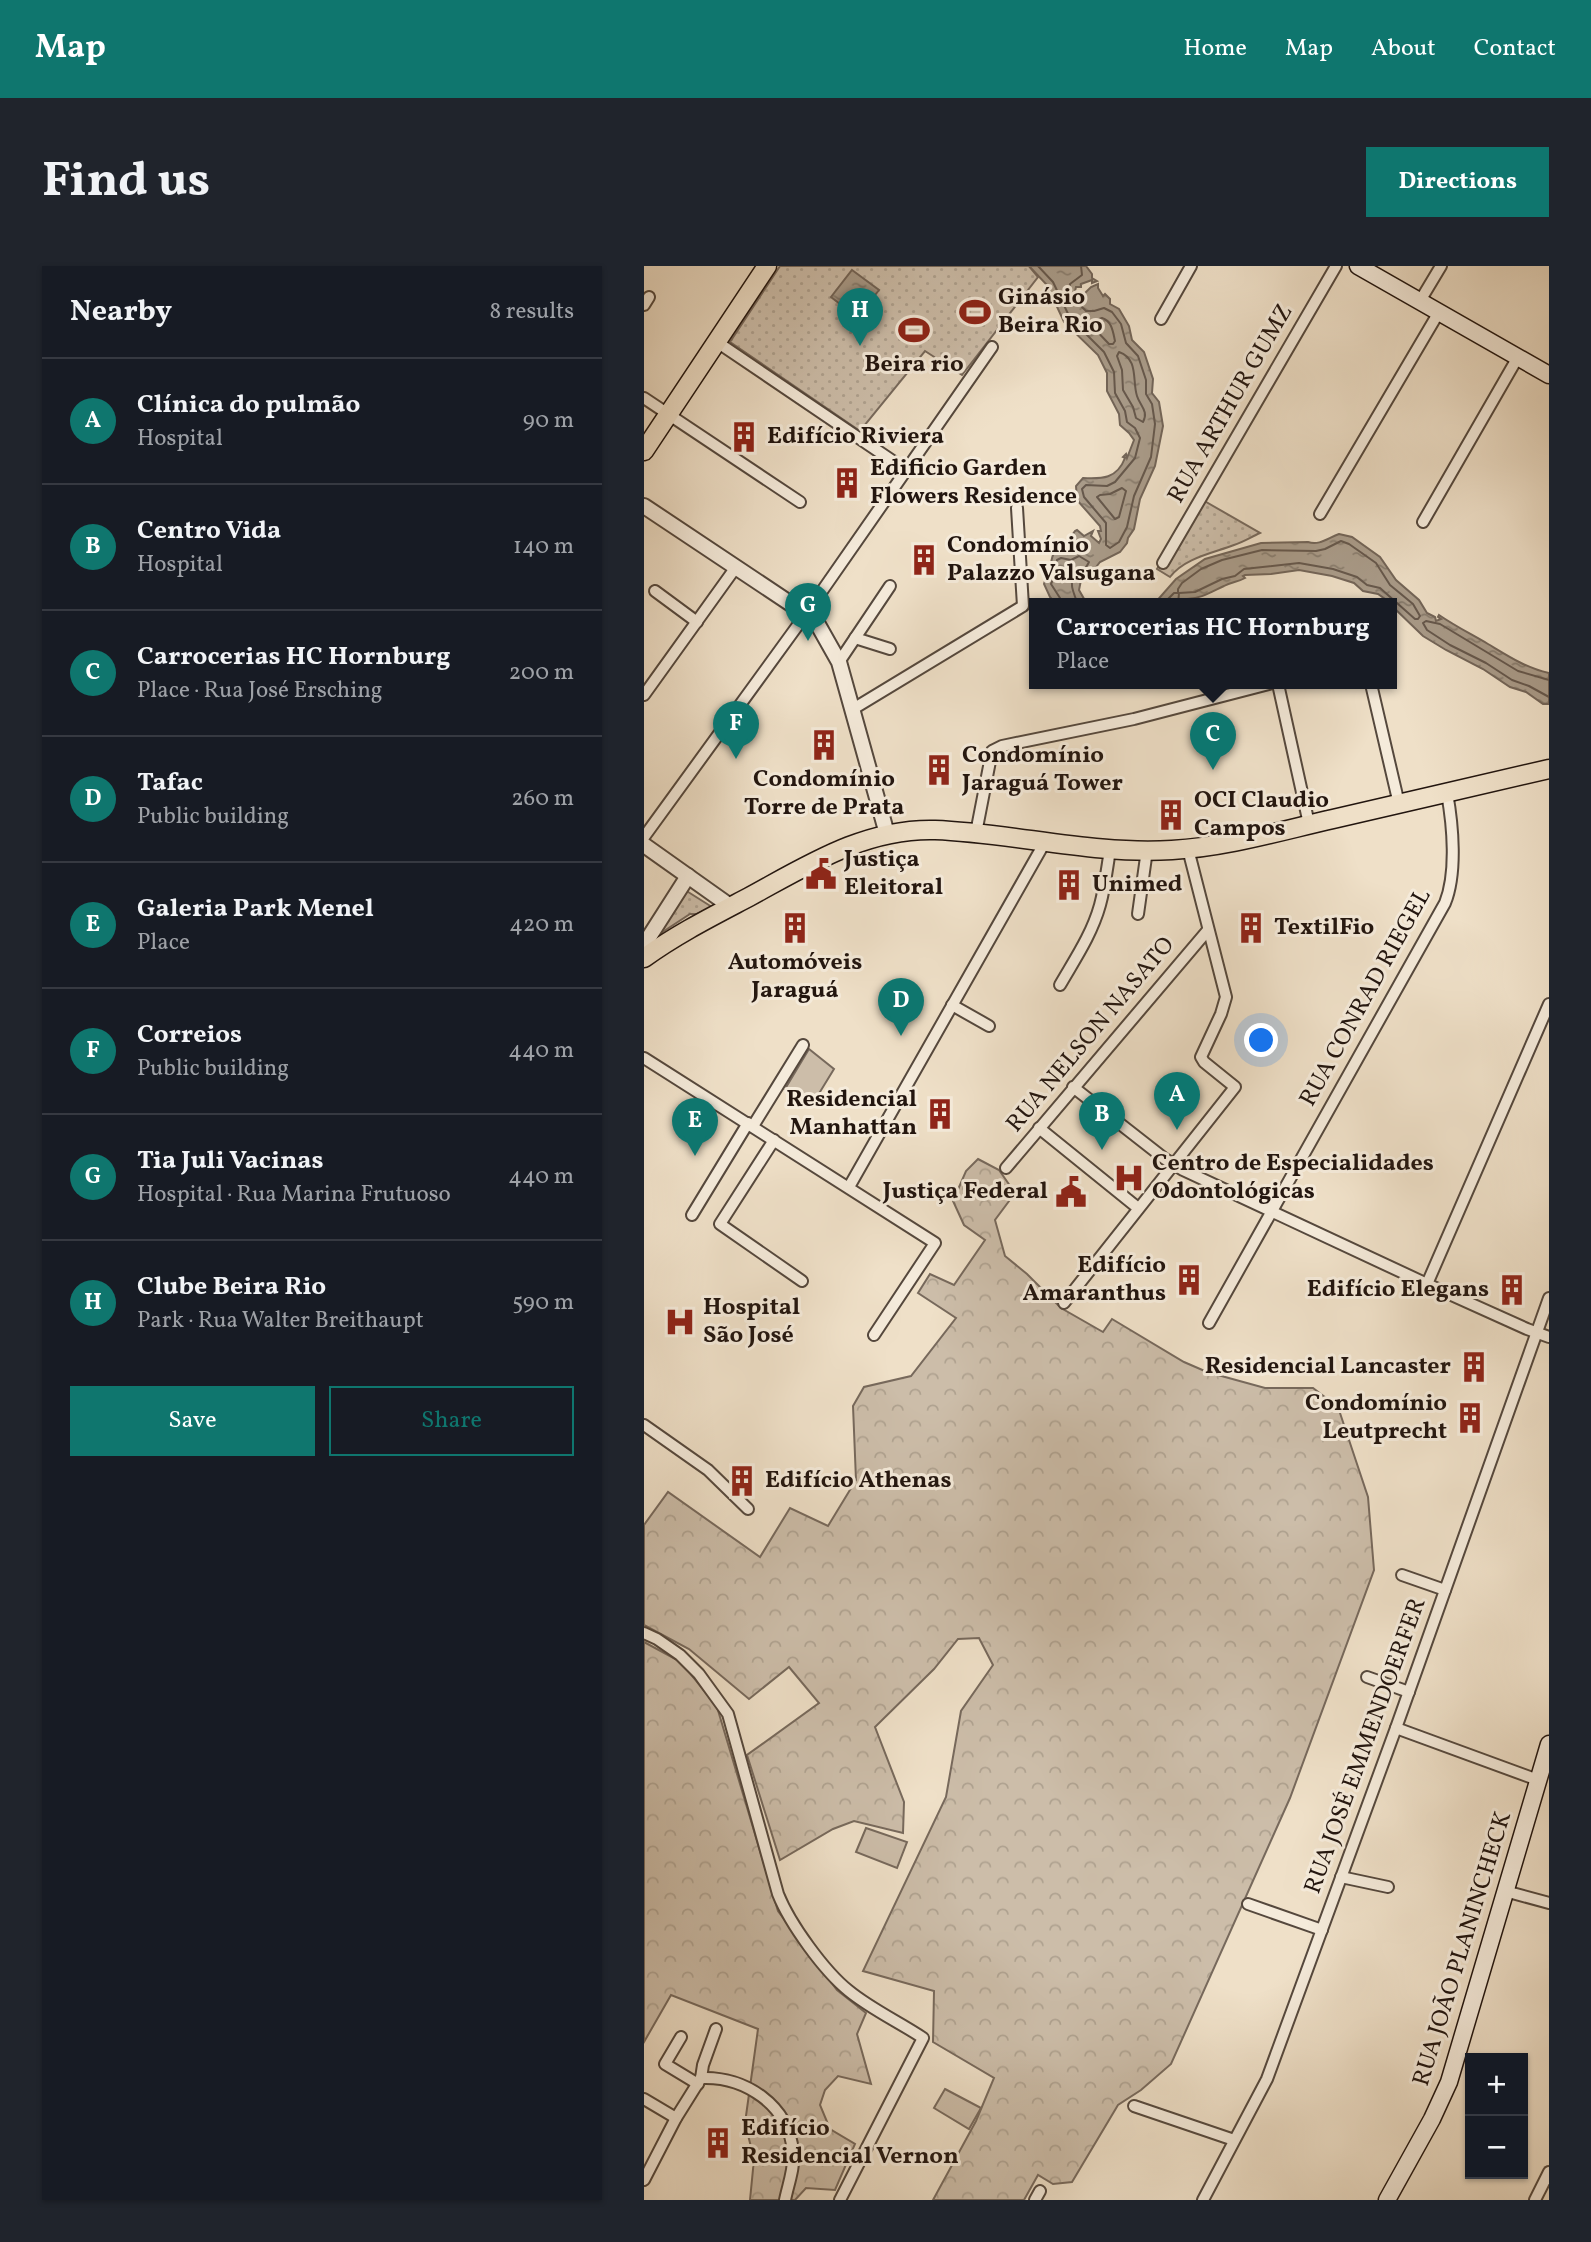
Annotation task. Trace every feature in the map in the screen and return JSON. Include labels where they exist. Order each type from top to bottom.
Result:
[{"type":"main road","points":[[644,451],[766,266]]},
{"type":"main road","points":[[1358,266],[1549,375]]},
{"type":"main road","points":[[644,958],[669,940],[826,855],[887,834],[933,830],[1110,850],[1188,849],[1229,843],[1549,769]]},
{"type":"main road","name":"RUA JOÃO PLANINCHECK","points":[[1387,2200],[1432,2119],[1449,2082],[1549,1744]]},
{"type":"street","points":[[1161,319],[1191,266]]},
{"type":"street","name":"RUA ARTHUR GUMZ","points":[[1163,563],[1336,266]]},
{"type":"street","points":[[1420,302],[1441,266]]},
{"type":"street","points":[[1320,514],[1439,312]]},
{"type":"street","points":[[717,342],[906,470]]},
{"type":"street","points":[[644,837],[806,614],[992,346]]},
{"type":"street","points":[[1423,522],[1518,357]]},
{"type":"street","points":[[644,398],[800,502]]},
{"type":"street","points":[[644,506],[817,623],[839,662],[887,834]]},
{"type":"street","points":[[853,709],[1023,606],[1017,508]]},
{"type":"street","points":[[644,695],[736,567]]},
{"type":"street","points":[[839,662],[890,586]]},
{"type":"street","points":[[655,592],[697,622]]},
{"type":"street","points":[[855,638],[890,649]]},
{"type":"street","points":[[976,833],[992,751],[1002,746],[1134,719],[1250,689]]},
{"type":"street","points":[[1279,689],[1309,824]]},
{"type":"street","points":[[1372,689],[1399,804]]},
{"type":"street","name":"RUA CONRAD RIEGEL","points":[[1209,1323],[1445,904],[1452,882],[1452,825],[1447,793]]},
{"type":"street","points":[[849,1187],[1045,842]]},
{"type":"street","points":[[644,845],[730,906]]},
{"type":"street","points":[[1064,1303],[1235,1087],[1203,1062],[1201,1057],[1222,1014],[1226,997],[1188,849]]},
{"type":"street","points":[[1060,985],[1084,945],[1095,920],[1101,903],[1110,850]]},
{"type":"street","points":[[1138,914],[1147,850]]},
{"type":"street","points":[[644,945],[688,876]]},
{"type":"street","name":"RUA NELSON NASATO","points":[[1006,1168],[1208,930]]},
{"type":"street","points":[[1427,1284],[1549,1004]]},
{"type":"street","points":[[952,1005],[989,1026]]},
{"type":"street","points":[[692,1215],[803,1045]]},
{"type":"street","points":[[644,1058],[935,1243],[874,1335]]},
{"type":"street","points":[[1073,1087],[1172,1164],[1427,1284],[1549,1337]]},
{"type":"street","points":[[1039,1128],[1138,1208]]},
{"type":"street","points":[[774,1139],[720,1224],[802,1281]]},
{"type":"street","name":"RUA JOSÉ EMMENDOERFER","points":[[1203,2200],[1267,2079],[1409,1692],[1549,1298]]},
{"type":"street","points":[[644,1425],[708,1470],[748,1508]]},
{"type":"street","points":[[1402,1575],[1445,1590]]},
{"type":"street","points":[[644,1633],[680,1655],[699,1674],[728,1714],[785,1912],[834,1977],[850,1992],[923,2038],[840,2200]]},
{"type":"street","points":[[1367,1676],[1409,1692]]},
{"type":"street","points":[[1396,1728],[1538,1780]]},
{"type":"street","points":[[1341,1877],[1388,1887]]},
{"type":"street","points":[[1505,1891],[1549,1903]]},
{"type":"street","points":[[1248,1904],[1322,1930]]},
{"type":"street","points":[[644,2180],[676,2118],[699,2081],[716,2029]]},
{"type":"street","points":[[681,2037],[665,2064],[699,2081],[734,2081],[756,2091],[776,2108],[787,2127],[793,2150],[785,2200]]},
{"type":"street","points":[[644,2099],[676,2118]]},
{"type":"street","points":[[1134,2106],[1234,2140]]},
{"type":"street","points":[[1535,2200],[1549,2172]]},
{"type":"green space","points":[[780,266],[1029,266],[1038,277],[962,375],[925,351],[860,431],[730,342]]},
{"type":"green space","points":[[1201,499],[1260,533],[1191,561],[1170,577],[1157,569]]},
{"type":"green space","points":[[685,890],[712,907],[697,914],[690,914],[655,937],[674,911]]},
{"type":"green space","points":[[809,1049],[834,1069],[812,1105],[785,1089]]},
{"type":"green space","points":[[978,1159],[999,1170],[1015,1193],[995,1220],[1005,1256],[1061,1308],[1103,1332],[1112,1319],[1184,1362],[1207,1372],[1265,1388],[1313,1388],[1338,1407],[1368,1497],[1374,1570],[1290,1798],[1171,2064],[1141,2090],[1118,2105],[1072,2182],[1053,2184],[1038,2175],[1024,2200],[933,2200],[976,2121],[994,2078],[933,2042],[934,1991],[863,1971],[946,1797],[961,1711],[993,1665],[979,1638],[958,1639],[934,1669],[875,1727],[904,1802],[903,1833],[854,1821],[833,1829],[780,1860],[747,1755],[819,1703],[789,1667],[749,1699],[689,1649],[644,1625],[644,1525],[668,1492],[760,1557],[790,1508],[828,1526],[856,1480],[853,1406],[864,1387],[911,1376],[956,1318],[918,1293],[930,1274],[954,1285],[985,1240],[964,1225],[953,1201],[966,1171]]},
{"type":"green space","points":[[644,1642],[681,1662],[717,1707],[778,1911],[837,1990],[866,2013],[857,2034],[871,2084],[838,2076],[825,2090],[820,2105],[830,2129],[855,2144],[835,2190],[806,2188],[795,2200],[750,2200],[754,2159],[745,2123],[758,2029],[671,1995],[644,2042]]},
{"type":"green space","points":[[866,1828],[907,1842],[897,1868],[856,1852]]},
{"type":"green space","points":[[945,2089],[981,2108],[969,2129],[934,2108]]},
{"type":"water","points":[[1029,266],[1086,266],[1092,278],[1097,281],[1081,284],[1075,291],[1082,296],[1098,284],[1103,296],[1105,294],[1110,299],[1110,304],[1119,309],[1129,326],[1132,340],[1144,352],[1153,379],[1152,393],[1159,402],[1163,426],[1155,466],[1140,499],[1134,529],[1120,552],[1100,562],[1089,576],[1081,580],[1079,590],[1084,598],[1051,598],[1044,582],[1055,552],[1062,548],[1068,554],[1071,553],[1070,538],[1075,531],[1084,536],[1093,531],[1091,536],[1099,543],[1100,526],[1077,500],[1076,486],[1083,478],[1103,478],[1113,474],[1122,465],[1126,454],[1127,458],[1134,440],[1120,425],[1119,414],[1107,391],[1107,373],[1098,355],[1064,322],[1047,285]]},
{"type":"water","points":[[852,270],[879,290],[868,304],[854,294],[844,307],[831,297]]},
{"type":"water","points":[[1339,534],[1352,537],[1380,557],[1396,580],[1419,600],[1436,621],[1441,619],[1439,615],[1517,661],[1549,673],[1549,704],[1543,704],[1526,692],[1510,687],[1423,636],[1397,611],[1397,598],[1384,598],[1363,591],[1354,583],[1332,576],[1299,570],[1245,575],[1245,578],[1196,598],[1159,598],[1176,579],[1205,559],[1261,543],[1324,541]]},
{"type":"place","name":"Ginásio Beira Rio","points":[[975,312]]},
{"type":"place","name":"Beira rio","points":[[914,330]]},
{"type":"place","name":"Clube Beira Rio","points":[[860,346]]},
{"type":"place","name":"Edifício Riviera","points":[[744,437]]},
{"type":"place","name":"Edificio Garden Flowers Residence","points":[[847,483]]},
{"type":"place","name":"Condomínio Palazzo Valsugana","points":[[924,560]]},
{"type":"place","name":"Tia Juli Vacinas","points":[[808,641]]},
{"type":"place","name":"Condomínio Torre de Prata","points":[[824,745]]},
{"type":"place","name":"Correios","points":[[736,759]]},
{"type":"place","name":"Condomínio Jaraguá Tower","points":[[939,770]]},
{"type":"place","name":"Carrocerias HC Hornburg","points":[[1213,770]]},
{"type":"place","name":"OCI Claudio Campos","points":[[1171,815]]},
{"type":"place","name":"Justiça Eleitoral","points":[[821,874]]},
{"type":"place","name":"Unimed","points":[[1069,885]]},
{"type":"place","name":"Automóveis Jaraguá","points":[[795,928]]},
{"type":"place","name":"TextilFio","points":[[1251,928]]},
{"type":"place","name":"Tafac","points":[[901,1036]]},
{"type":"place","name":"Residencial Manhattan","points":[[940,1114]]},
{"type":"place","name":"Clínica do pulmão","points":[[1177,1130]]},
{"type":"place","name":"Centro Vida","points":[[1102,1150]]},
{"type":"place","name":"Galeria Park Menel","points":[[695,1156]]},
{"type":"place","name":"Centro de Especialidades Odontológicas","points":[[1129,1178]]},
{"type":"place","name":"Justiça Federal","points":[[1071,1192]]},
{"type":"place","name":"Edifício Amaranthus","points":[[1189,1280]]},
{"type":"place","name":"Edifício Elegans","points":[[1512,1290]]},
{"type":"place","name":"Hospital São José","points":[[680,1322]]},
{"type":"place","name":"Residencial Lancaster","points":[[1474,1367]]},
{"type":"place","name":"Condomínio Leutprecht","points":[[1470,1418]]},
{"type":"place","name":"Edifício Athenas","points":[[742,1481]]},
{"type":"place","name":"Edifício Residencial Vernon","points":[[718,2143]]}]
